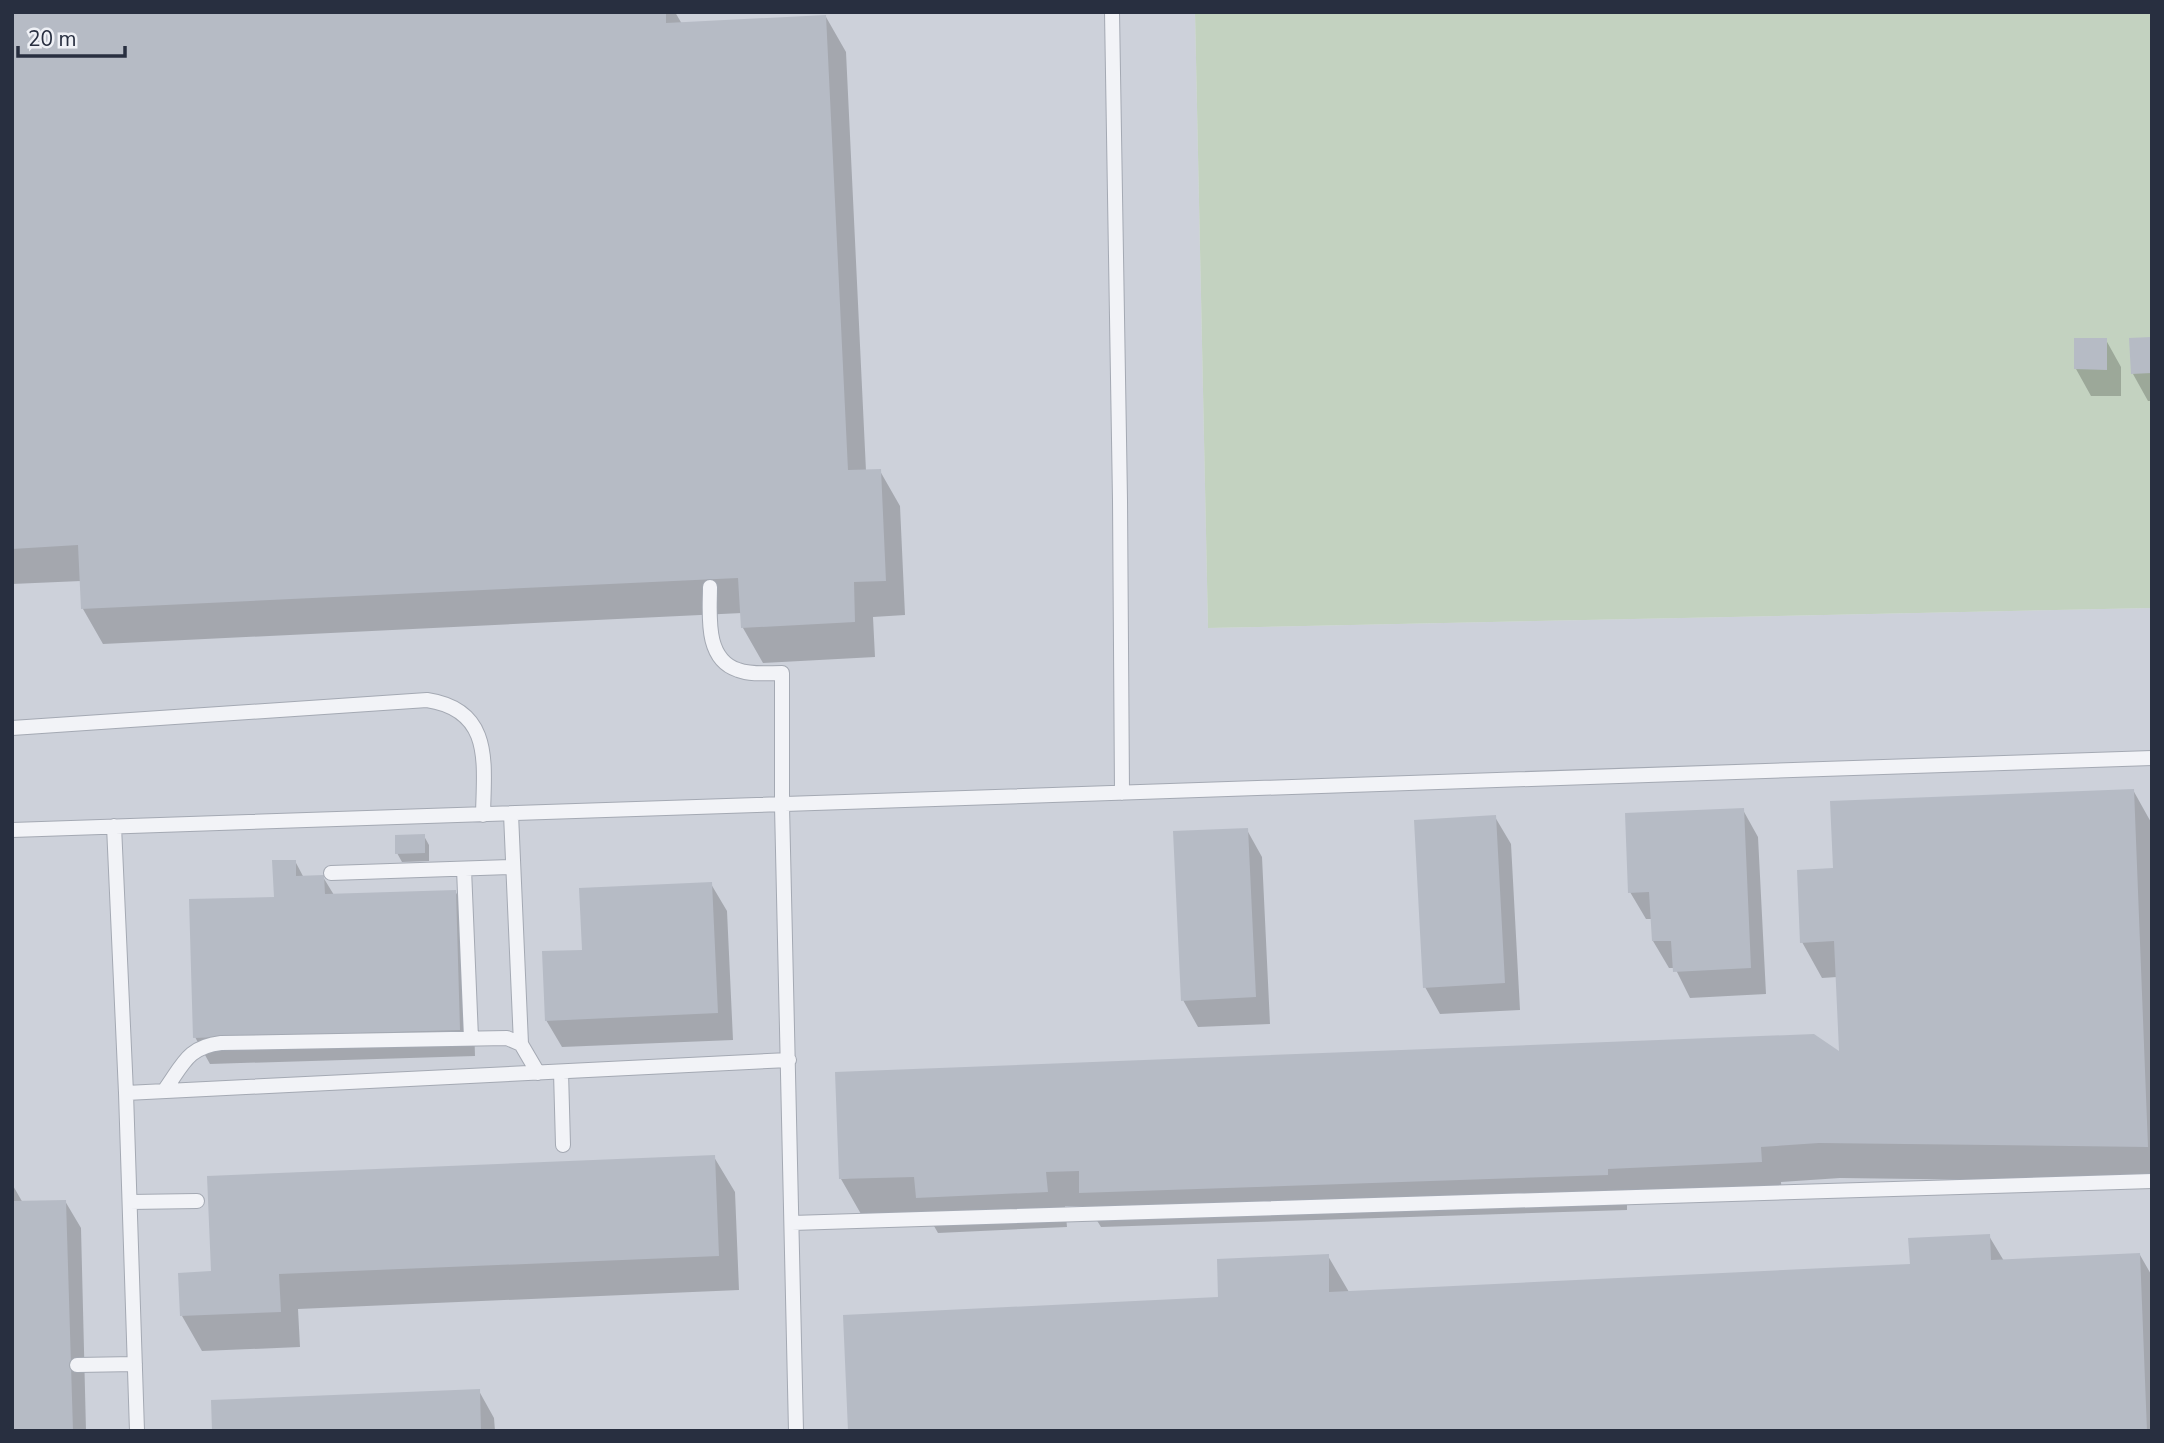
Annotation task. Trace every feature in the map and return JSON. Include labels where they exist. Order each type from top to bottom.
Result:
[{"type":"lane","points":[[1112,12],[1122,793]]},
{"type":"lane","points":[[709,586],[711,640],[726,664],[735,670],[747,672],[782,673],[782,806],[796,1431]]},
{"type":"lane","points":[[12,728],[427,700],[440,702],[460,712],[478,732],[484,762],[483,815]]},
{"type":"lane","points":[[12,831],[2152,758]]},
{"type":"lane","points":[[511,814],[521,1044],[538,1073]]},
{"type":"lane","points":[[114,826],[127,1093],[136,1431]]},
{"type":"lane","points":[[331,873],[513,867]]},
{"type":"lane","points":[[464,869],[471,1038]]},
{"type":"lane","points":[[164,1091],[193,1050],[206,1044],[507,1038],[521,1044]]},
{"type":"lane","points":[[127,1093],[789,1060]]},
{"type":"lane","points":[[561,1072],[563,1145]]},
{"type":"lane","points":[[792,1223],[2152,1181]]},
{"type":"lane","points":[[130,1202],[197,1201]]},
{"type":"lane","points":[[77,1366],[135,1364]]},
{"type":"shaded area","points":[[12,12],[1195,12],[1208,628],[2152,608],[2152,1431],[12,1431]]},
{"type":"green space","points":[[1195,12],[2152,12],[2152,608],[1208,628]]},
{"type":"building","points":[[12,12],[666,12],[666,23],[826,15],[848,470],[881,469],[886,581],[854,582],[855,622],[741,628],[738,578],[81,609],[78,545],[12,549]]},
{"type":"building","points":[[2152,337],[2152,373],[2131,374],[2129,338]]},
{"type":"building","points":[[2074,338],[2107,338],[2107,370],[2074,369]]},
{"type":"building","points":[[2134,789],[2148,1147],[1819,1143],[1761,1147],[1762,1162],[1608,1169],[1608,1175],[1079,1193],[1079,1171],[1046,1172],[1048,1192],[916,1198],[914,1177],[839,1179],[835,1072],[1814,1034],[1839,1051],[1834,941],[1800,943],[1797,870],[1833,868],[1830,801]]},
{"type":"building","points":[[1744,808],[1751,968],[1673,972],[1671,941],[1652,941],[1649,892],[1628,893],[1625,813]]},
{"type":"building","points":[[1496,815],[1505,983],[1423,988],[1414,820]]},
{"type":"building","points":[[1248,828],[1256,997],[1181,1001],[1173,831]]},
{"type":"building","points":[[425,834],[425,853],[395,854],[395,835]]},
{"type":"building","points":[[272,860],[296,860],[296,876],[324,875],[325,894],[456,890],[460,1030],[193,1038],[189,899],[274,897]]},
{"type":"building","points":[[712,882],[718,1013],[545,1021],[542,951],[582,950],[579,888]]},
{"type":"building","points":[[715,1155],[719,1256],[279,1274],[281,1312],[180,1316],[178,1273],[211,1271],[207,1176]]},
{"type":"building","points":[[66,1200],[73,1431],[12,1431],[12,1201]]},
{"type":"building","points":[[1990,1234],[1991,1260],[2140,1253],[2147,1431],[848,1431],[843,1315],[1218,1297],[1217,1259],[1329,1254],[1329,1292],[1910,1264],[1908,1238]]},
{"type":"building","points":[[480,1389],[481,1431],[212,1431],[211,1400]]}]
